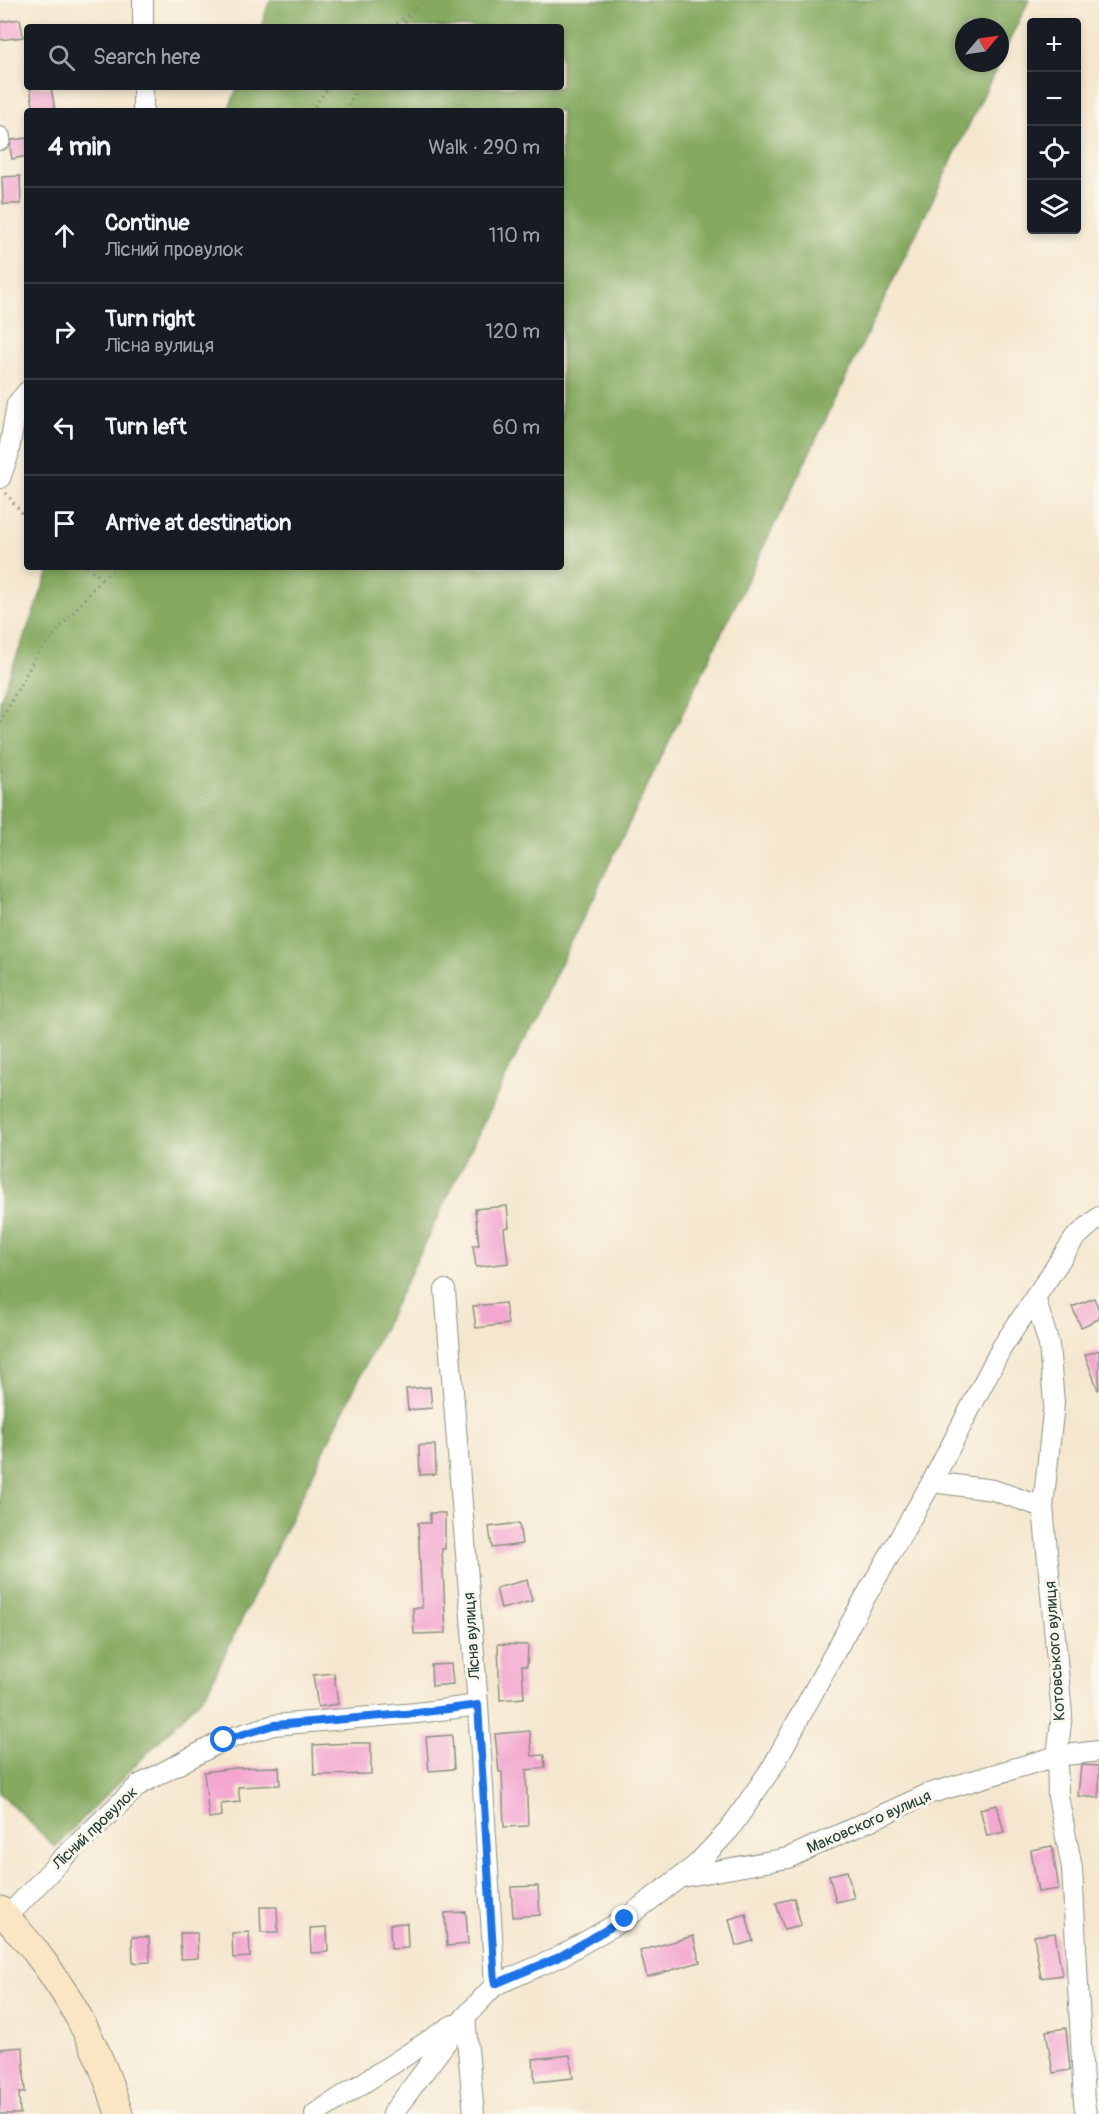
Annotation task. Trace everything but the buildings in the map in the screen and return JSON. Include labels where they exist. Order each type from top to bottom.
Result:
[{"type":"main road","points":[[3,1914],[34,1950],[82,2021],[113,2093],[119,2114]]},
{"type":"street","points":[[143,0],[143,24]]},
{"type":"street","points":[[143,90],[143,108]]},
{"type":"street","points":[[3,485],[15,401]]},
{"type":"street","points":[[392,2114],[465,2017],[495,1984],[557,1958],[625,1919],[696,1865],[729,1830],[773,1766],[859,1608],[932,1482],[1002,1347],[1075,1238],[1099,1217]]},
{"type":"street","name":"Лісна вулиця","points":[[446,1290],[478,1705],[495,1984]]},
{"type":"street","name":"Котовського вулиця","points":[[1035,1297],[1049,1345],[1054,1403],[1043,1507],[1062,1715],[1057,1756],[1058,1796],[1072,1868],[1086,2114]]},
{"type":"street","points":[[932,1482],[993,1490],[1043,1507]]},
{"type":"street","name":"Лісний провулок","points":[[3,1914],[139,1785],[224,1740],[274,1725],[417,1713],[478,1705]]},
{"type":"street","name":"Маковского вулиця","points":[[679,1878],[788,1858],[928,1794],[1057,1756],[1099,1751]]},
{"type":"street","points":[[315,2114],[465,2017]]},
{"type":"street","points":[[465,2017],[474,2114]]},
{"type":"path","points":[[403,24],[422,0]]},
{"type":"path","points":[[396,24],[415,8]]},
{"type":"path","points":[[313,108],[327,90]]},
{"type":"path","points":[[347,108],[356,90]]},
{"type":"path","points":[[3,485],[24,516]]},
{"type":"path","points":[[91,570],[102,578]]},
{"type":"path","points":[[0,722],[35,658],[102,578],[113,570]]},
{"type":"green space","points":[[270,0],[1029,0],[1009,41],[1009,18],[955,18],[955,72],[995,72],[206,1693],[55,1847],[0,1793],[0,700],[50,570],[564,570],[564,108],[229,108],[237,90],[564,90],[564,24],[262,24]]},
{"type":"route","points":[[224,1740],[274,1725],[417,1713],[478,1705],[495,1984],[557,1958],[625,1919]]}]
